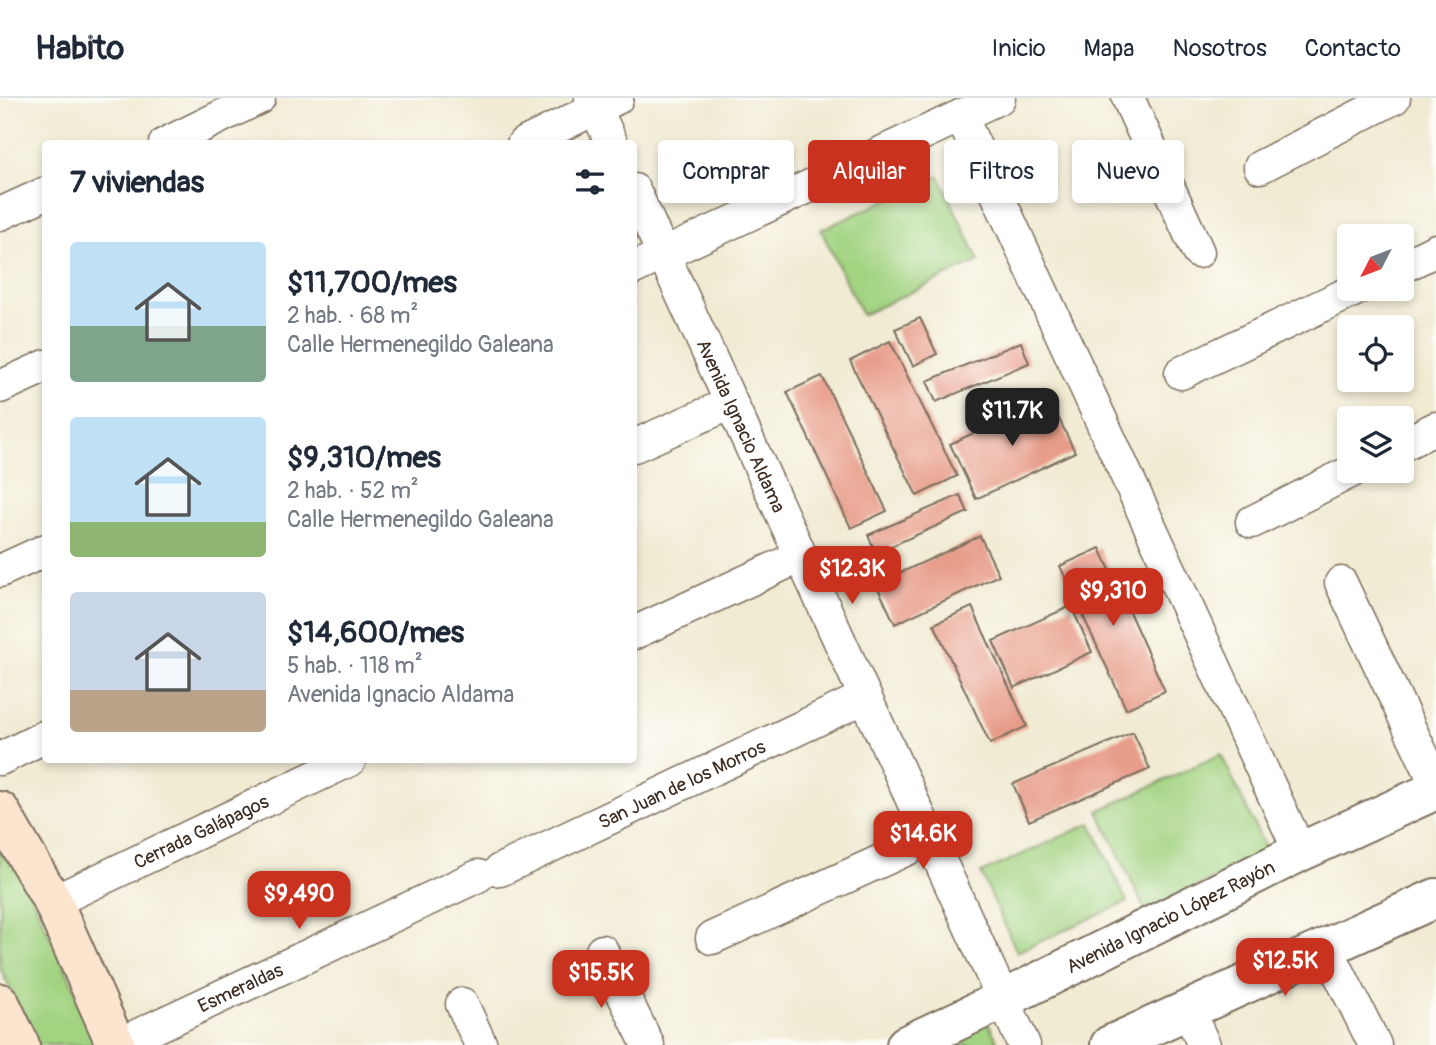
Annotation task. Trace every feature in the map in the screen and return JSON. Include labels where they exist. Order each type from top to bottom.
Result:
[{"type":"main road","points":[[0,811],[53,902],[117,1045]]},
{"type":"main road","points":[[0,1003],[20,1045]]},
{"type":"street","points":[[173,140],[259,98]]},
{"type":"street","points":[[637,266],[999,98]]},
{"type":"street","points":[[1128,98],[1198,252]]},
{"type":"street","points":[[1260,167],[1394,98]]},
{"type":"street","points":[[530,140],[601,101],[611,140]]},
{"type":"street","points":[[961,116],[1300,852]]},
{"type":"street","points":[[0,214],[42,195]]},
{"type":"street","name":"Avenida Ignacio Aldama","points":[[637,197],[1024,1045]]},
{"type":"street","points":[[1414,261],[1436,250]]},
{"type":"street","points":[[1181,373],[1337,299]]},
{"type":"street","points":[[0,387],[42,368]]},
{"type":"street","points":[[637,445],[731,403]]},
{"type":"street","points":[[1414,439],[1436,428]]},
{"type":"street","points":[[1252,522],[1337,479]]},
{"type":"street","points":[[0,571],[42,552]]},
{"type":"street","points":[[637,632],[801,556]]},
{"type":"street","points":[[1342,583],[1429,769],[1436,790]]},
{"type":"street","name":"San Juan de los Morros","points":[[489,873],[865,697]]},
{"type":"street","points":[[0,759],[42,738]]},
{"type":"street","name":"Cerrada Galápagos","points":[[53,902],[344,763]]},
{"type":"street","name":"Avenida Ignacio López Rayón","points":[[906,1045],[1300,852],[1436,790]]},
{"type":"street","points":[[712,938],[929,839]]},
{"type":"street","name":"Esmeraldas","points":[[117,1045],[489,873]]},
{"type":"street","points":[[1110,1045],[1436,898]]},
{"type":"street","points":[[1326,947],[1375,1045]]},
{"type":"street","points":[[602,951],[648,1045]]},
{"type":"street","points":[[463,1004],[481,1045]]},
{"type":"street","points":[[1188,1010],[1205,1045]]},
{"type":"green space","points":[[939,176],[944,187],[944,203],[952,203],[979,261],[862,315],[821,230],[880,203],[930,203],[930,180]]},
{"type":"green space","points":[[1221,754],[1268,854],[1145,910],[1098,811]]},
{"type":"green space","points":[[1091,823],[1127,902],[1017,952],[981,873]]},
{"type":"green space","points":[[0,838],[25,882],[101,1045],[38,1045],[0,968]]},
{"type":"green space","points":[[988,1022],[999,1045],[941,1045]]},
{"type":"building","points":[[920,318],[937,354],[913,366],[895,329]]},
{"type":"building","points":[[890,341],[957,476],[917,496],[850,361]]},
{"type":"building","points":[[1021,342],[1029,363],[936,402],[927,381]]},
{"type":"building","points":[[822,376],[887,511],[851,528],[787,392]]},
{"type":"building","points":[[1049,398],[1075,452],[976,499],[950,444]]},
{"type":"building","points":[[960,495],[968,512],[876,553],[868,535]]},
{"type":"building","points":[[980,536],[999,575],[895,624],[876,584]]},
{"type":"building","points":[[1100,548],[1165,691],[1126,709],[1060,566]]},
{"type":"building","points":[[1071,606],[1092,652],[1014,688],[993,641]]},
{"type":"building","points":[[972,607],[1027,726],[990,744],[934,624]]},
{"type":"building","points":[[1133,732],[1150,769],[1029,821],[1013,784]]}]
